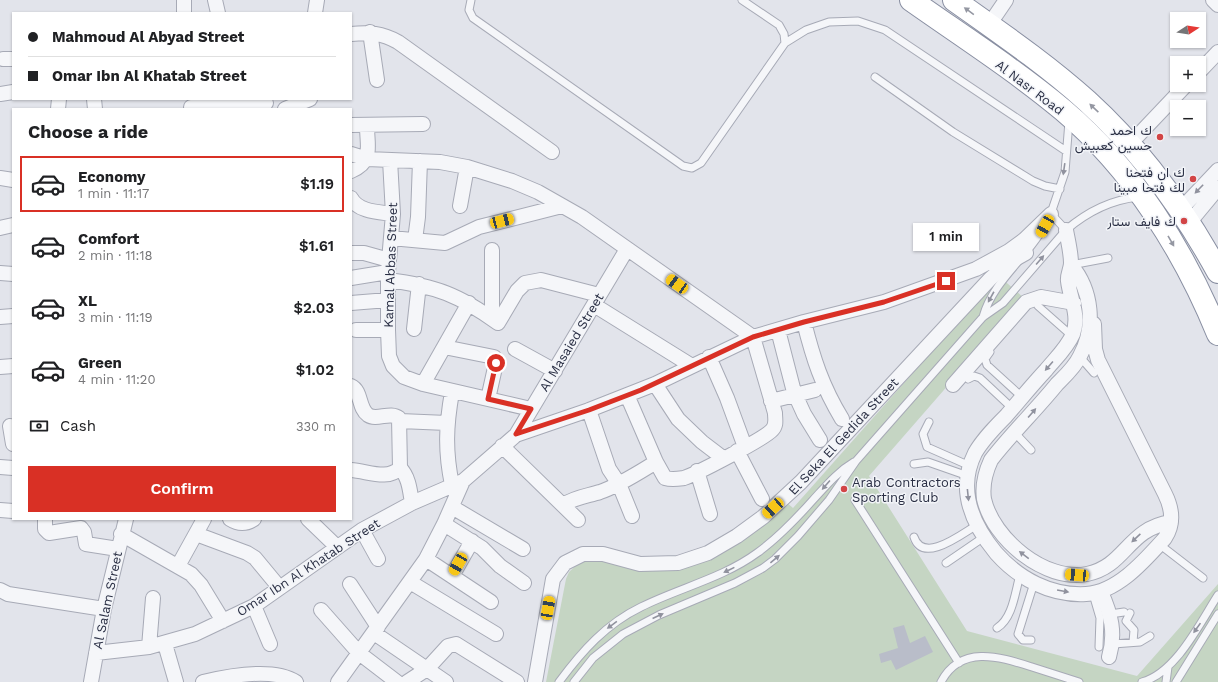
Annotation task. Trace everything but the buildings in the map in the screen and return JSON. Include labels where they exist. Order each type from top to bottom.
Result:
[{"type":"highway","name":"Al Nasr Road","points":[[911,0],[1031,85],[1069,116],[1111,157],[1142,196],[1165,232],[1195,285],[1218,334]]},
{"type":"highway","name":"Al Nasr Road","points":[[954,0],[1069,86],[1130,144],[1185,216],[1218,272]]},
{"type":"street","points":[[176,0],[184,0],[184,12]]},
{"type":"street","points":[[215,0],[218,12]]},
{"type":"street","points":[[315,12],[316,0]]},
{"type":"street","points":[[989,25],[1006,0]]},
{"type":"street","points":[[1213,0],[1218,5]]},
{"type":"street","points":[[352,34],[370,32],[384,35],[398,42],[552,152]]},
{"type":"street","points":[[370,32],[377,80]]},
{"type":"street","points":[[1206,65],[1218,52]]},
{"type":"street","points":[[0,94],[12,92]]},
{"type":"street","points":[[1130,144],[1179,92]]},
{"type":"street","points":[[288,108],[308,100]]},
{"type":"street","points":[[190,105],[267,104]]},
{"type":"street","points":[[352,126],[423,124]]},
{"type":"street","points":[[352,170],[363,165],[367,159],[367,126]]},
{"type":"street","points":[[352,154],[367,159],[420,161],[467,167],[512,181],[538,192],[582,217],[753,337],[771,401],[776,425],[771,431],[741,449],[685,477],[672,480],[665,478],[656,462],[627,395]]},
{"type":"street","name":"Kamal Abbas Street","points":[[390,160],[394,214],[388,270],[388,330],[389,356],[393,366],[404,377],[423,384],[452,392],[531,409]]},
{"type":"street","points":[[415,240],[418,217],[420,161]]},
{"type":"street","points":[[460,206],[467,167]]},
{"type":"street","points":[[1185,216],[1218,170]]},
{"type":"street","points":[[0,178],[12,180]]},
{"type":"street","points":[[1185,216],[1218,188]]},
{"type":"street","points":[[352,200],[362,209],[394,214]]},
{"type":"street","points":[[391,238],[444,243],[478,227],[562,206]]},
{"type":"street","name":"Omar Ibn Al Khatab Street","points":[[96,653],[165,644],[195,634],[254,606],[362,530],[412,504],[458,483],[516,434],[589,410],[655,384],[753,337],[804,322],[884,302],[976,269],[1009,251],[1051,214]]},
{"type":"street","points":[[0,228],[12,225]]},
{"type":"street","points":[[1066,230],[1071,265],[1081,278],[1076,294],[1076,320],[1070,340],[980,446],[969,471],[968,498],[970,510],[980,531],[1007,564],[1020,575],[1034,583],[1053,590],[1078,594],[1097,593],[1122,581],[1159,544],[1167,534],[1171,522],[1171,511],[1168,501],[1098,360],[1095,349],[1094,324],[1090,321]]},
{"type":"street","name":"Al Masaied Street","points":[[516,434],[555,371],[626,249]]},
{"type":"street","points":[[492,250],[495,321]]},
{"type":"street","points":[[352,253],[364,253],[388,270],[419,284],[453,295],[469,303],[495,321]]},
{"type":"street","name":"El Seka El Gedida Street","points":[[535,682],[553,579],[565,563],[583,554],[603,554],[640,564],[678,563],[708,553],[737,536],[763,517],[802,482],[990,279],[1008,263],[1026,253]]},
{"type":"street","points":[[352,278],[388,270]]},
{"type":"street","points":[[0,273],[12,274]]},
{"type":"street","points":[[495,321],[525,283],[541,280],[596,300],[692,366]]},
{"type":"street","points":[[414,329],[419,284]]},
{"type":"street","points":[[1076,294],[1090,309],[1087,339],[1080,357],[996,453],[986,473],[983,488],[984,498],[991,516],[1012,545],[1023,554],[1041,566],[1068,574],[1095,572],[1112,563],[1141,533],[1155,526],[1171,522]]},
{"type":"street","points":[[953,385],[1026,302],[1041,297],[1076,294]]},
{"type":"street","points":[[352,303],[388,300]]},
{"type":"street","points":[[423,384],[469,303]]},
{"type":"street","points":[[0,317],[12,316]]},
{"type":"street","points":[[804,322],[819,375],[829,397],[842,419]]},
{"type":"street","points":[[356,330],[388,330]]},
{"type":"street","points":[[778,330],[796,396],[804,414],[820,440]]},
{"type":"street","points":[[1070,340],[1080,357]]},
{"type":"street","points":[[444,347],[494,357],[496,363],[488,399]]},
{"type":"street","points":[[515,349],[555,371]]},
{"type":"street","points":[[709,357],[741,449],[762,499]]},
{"type":"street","points":[[0,367],[12,366]]},
{"type":"street","points":[[655,384],[678,419],[702,442],[723,458]]},
{"type":"street","points":[[352,387],[356,390],[367,415],[371,417],[396,416],[400,421],[400,468],[395,473],[388,475],[352,470]]},
{"type":"street","points":[[771,401],[796,396],[815,390]]},
{"type":"street","points":[[338,682],[426,559],[452,507],[458,483],[447,458],[447,423],[452,392]]},
{"type":"street","points":[[589,410],[609,469],[619,484],[632,516]]},
{"type":"street","points":[[400,421],[447,423]]},
{"type":"street","points":[[10,426],[12,438]]},
{"type":"street","points":[[502,446],[578,520]]},
{"type":"street","points":[[563,505],[577,497],[600,492],[619,484],[656,462]]},
{"type":"street","points":[[0,467],[12,468]]},
{"type":"street","points":[[400,468],[405,473],[407,478],[412,504]]},
{"type":"street","points":[[697,471],[710,514]]},
{"type":"street","points":[[969,471],[986,473]]},
{"type":"street","points":[[452,507],[523,550]]},
{"type":"street","points":[[0,510],[12,511]]},
{"type":"street","points":[[45,520],[45,529],[49,533],[81,528],[84,532],[86,544],[118,549]]},
{"type":"street","name":"Al Salam Street","points":[[92,682],[104,609],[121,534],[126,520]]},
{"type":"street","points":[[178,566],[203,520]]},
{"type":"street","points":[[230,546],[234,521],[245,523],[252,520]]},
{"type":"street","points":[[309,520],[337,548]]},
{"type":"street","points":[[444,524],[482,548],[500,566],[524,583]]},
{"type":"street","points":[[362,530],[378,559]]},
{"type":"street","points":[[121,534],[191,574],[201,585],[223,621]]},
{"type":"street","points":[[196,534],[230,546],[255,558],[279,587]]},
{"type":"street","points":[[452,576],[472,541]]},
{"type":"street","points":[[426,559],[491,602]]},
{"type":"street","points":[[1034,583],[1041,566]]},
{"type":"street","points":[[410,582],[496,634]]},
{"type":"street","points":[[350,584],[376,630],[446,682]]},
{"type":"street","points":[[0,590],[8,594],[104,609]]},
{"type":"street","points":[[1097,593],[1110,614],[1113,627],[1111,650]]},
{"type":"street","points":[[149,647],[153,598]]},
{"type":"street","points":[[254,606],[270,644]]},
{"type":"street","points":[[321,610],[359,653],[397,682]]},
{"type":"street","points":[[165,644],[176,682]]},
{"type":"street","points":[[407,682],[427,669],[448,646],[456,644],[517,682]]},
{"type":"street","points":[[203,682],[238,675],[296,682]]},
{"type":"lane","points":[[471,0],[469,10],[473,18],[683,166],[692,168],[701,163],[785,43],[806,30],[829,22],[858,21],[885,30],[1066,151]]},
{"type":"lane","points":[[742,0],[779,25],[784,34],[785,43]]},
{"type":"lane","points":[[875,77],[953,132],[1033,182],[1060,189]]},
{"type":"lane","points":[[983,317],[992,294],[1038,238],[1051,214],[1060,189],[1064,172],[1069,116]]},
{"type":"lane","points":[[574,682],[593,658],[612,642],[634,628],[664,613],[735,583],[763,568],[775,559],[829,500],[856,460],[983,317],[1003,303],[1066,230],[1078,220],[1102,206],[1142,196]]},
{"type":"lane","points":[[1051,214],[1066,230]]},
{"type":"lane","points":[[1071,265],[1108,258]]},
{"type":"lane","points":[[1038,306],[1070,340]]},
{"type":"lane","points":[[990,352],[985,359],[987,365],[1022,397]]},
{"type":"lane","points":[[1080,357],[1094,373]]},
{"type":"lane","points":[[968,379],[974,376],[980,378],[1012,408]]},
{"type":"lane","points":[[929,422],[923,434],[927,447],[969,471]]},
{"type":"lane","points":[[1015,433],[1031,450]]},
{"type":"lane","points":[[559,682],[584,649],[607,629],[633,612],[728,571],[755,555],[790,525],[837,474],[856,460]]},
{"type":"lane","points":[[914,464],[928,462],[969,471]]},
{"type":"lane","points":[[855,500],[959,663]]},
{"type":"lane","points":[[914,537],[920,545],[928,548],[939,547],[980,531]]},
{"type":"lane","points":[[946,563],[980,531]]},
{"type":"lane","points":[[1159,544],[1203,578]]},
{"type":"lane","points":[[997,628],[1002,625],[1008,617],[1020,575]]},
{"type":"lane","points":[[1031,640],[1023,640],[1018,634],[1034,583]]},
{"type":"lane","points":[[1097,593],[1100,618],[1099,647]]},
{"type":"lane","points":[[1142,682],[1153,678],[1168,667],[1198,626],[1218,595]]},
{"type":"lane","points":[[1110,614],[1127,612],[1126,621],[1134,630],[1133,642]]},
{"type":"lane","points":[[1176,682],[1218,614]]},
{"type":"lane","points":[[1111,650],[1133,642],[1144,641],[1150,636]]},
{"type":"lane","points":[[584,649],[593,658]]},
{"type":"lane","points":[[942,682],[950,670],[959,663],[981,656],[993,656],[1079,682]]},
{"type":"lane","points":[[1166,682],[1168,667]]},
{"type":"green space","name":"Arab Contractors Sporting Club","points":[[999,276],[1024,298],[869,476],[967,631],[1137,676],[1218,584],[1218,682],[546,682],[566,579],[569,572],[581,561],[596,557],[614,563],[723,552],[751,534],[785,501],[793,508]]},
{"type":"place","name":"ك احمد حسين كعبيش","points":[[1160,137]]},
{"type":"place","name":"ك ان فتحنا لك فتحا مبينا","points":[[1193,179]]},
{"type":"place","name":"ك فايف ستار","points":[[1184,221]]},
{"type":"place","name":"Arab Contractors Sporting Club","points":[[844,489]]},
{"type":"route","points":[[496,363],[488,399],[531,409],[516,434],[589,410],[641,390],[753,337],[804,322],[884,302],[946,281]]}]
